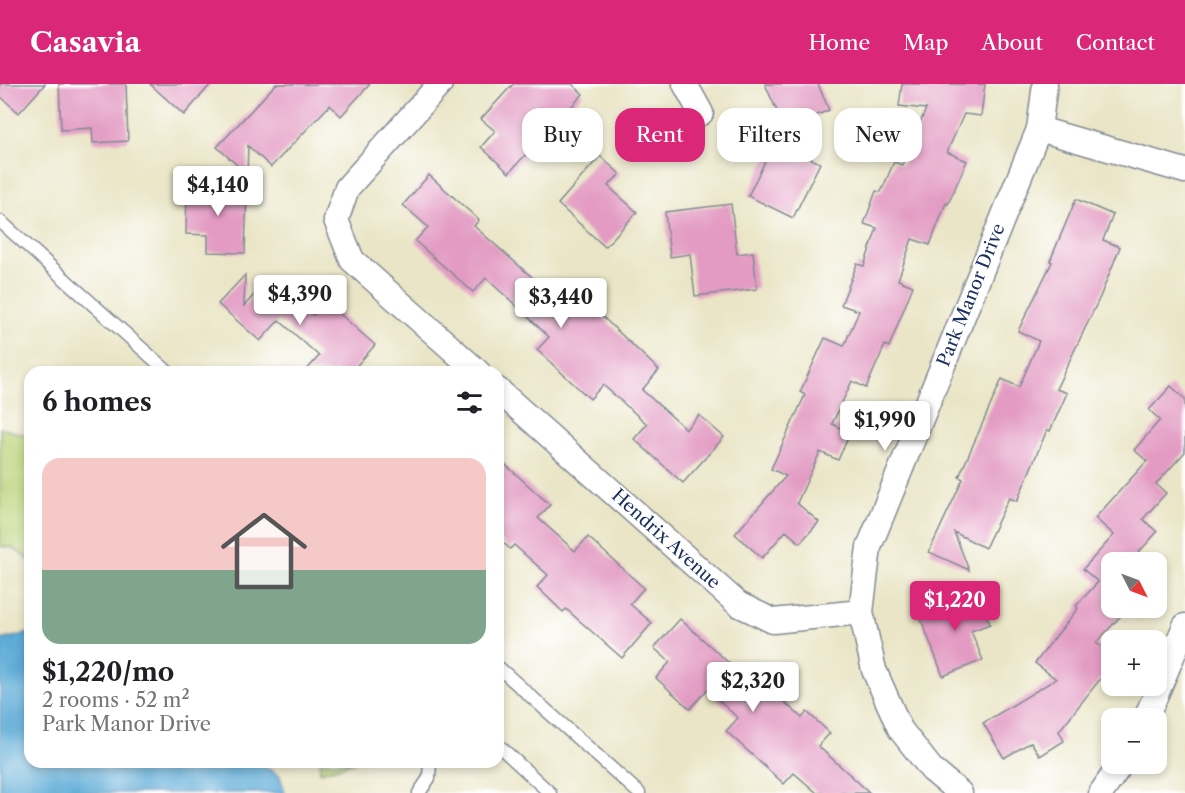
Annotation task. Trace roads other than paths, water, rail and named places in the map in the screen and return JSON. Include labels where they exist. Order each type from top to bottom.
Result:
[{"type":"street","points":[[440,84],[347,188],[336,220],[352,260],[471,366]]},
{"type":"street","points":[[685,84],[698,108]]},
{"type":"street","name":"Park Manor Drive","points":[[960,793],[932,770],[900,729],[874,670],[861,612],[869,547],[1039,129],[1045,84]]},
{"type":"street","points":[[1039,129],[1185,171]]},
{"type":"street","name":"Hendrix Avenue","points":[[504,395],[738,604],[773,621],[861,612]]},
{"type":"street","points":[[1150,708],[1185,627]]},
{"type":"street","points":[[1101,793],[1114,774]]},
{"type":"lane","points":[[0,222],[161,366]]},
{"type":"lane","points":[[504,672],[639,793]]},
{"type":"lane","points":[[504,751],[550,793]]},
{"type":"lane","points":[[419,793],[429,778],[430,768]]},
{"type":"water","points":[[24,634],[24,768],[267,768],[280,776],[285,793],[0,793],[0,640]]}]
